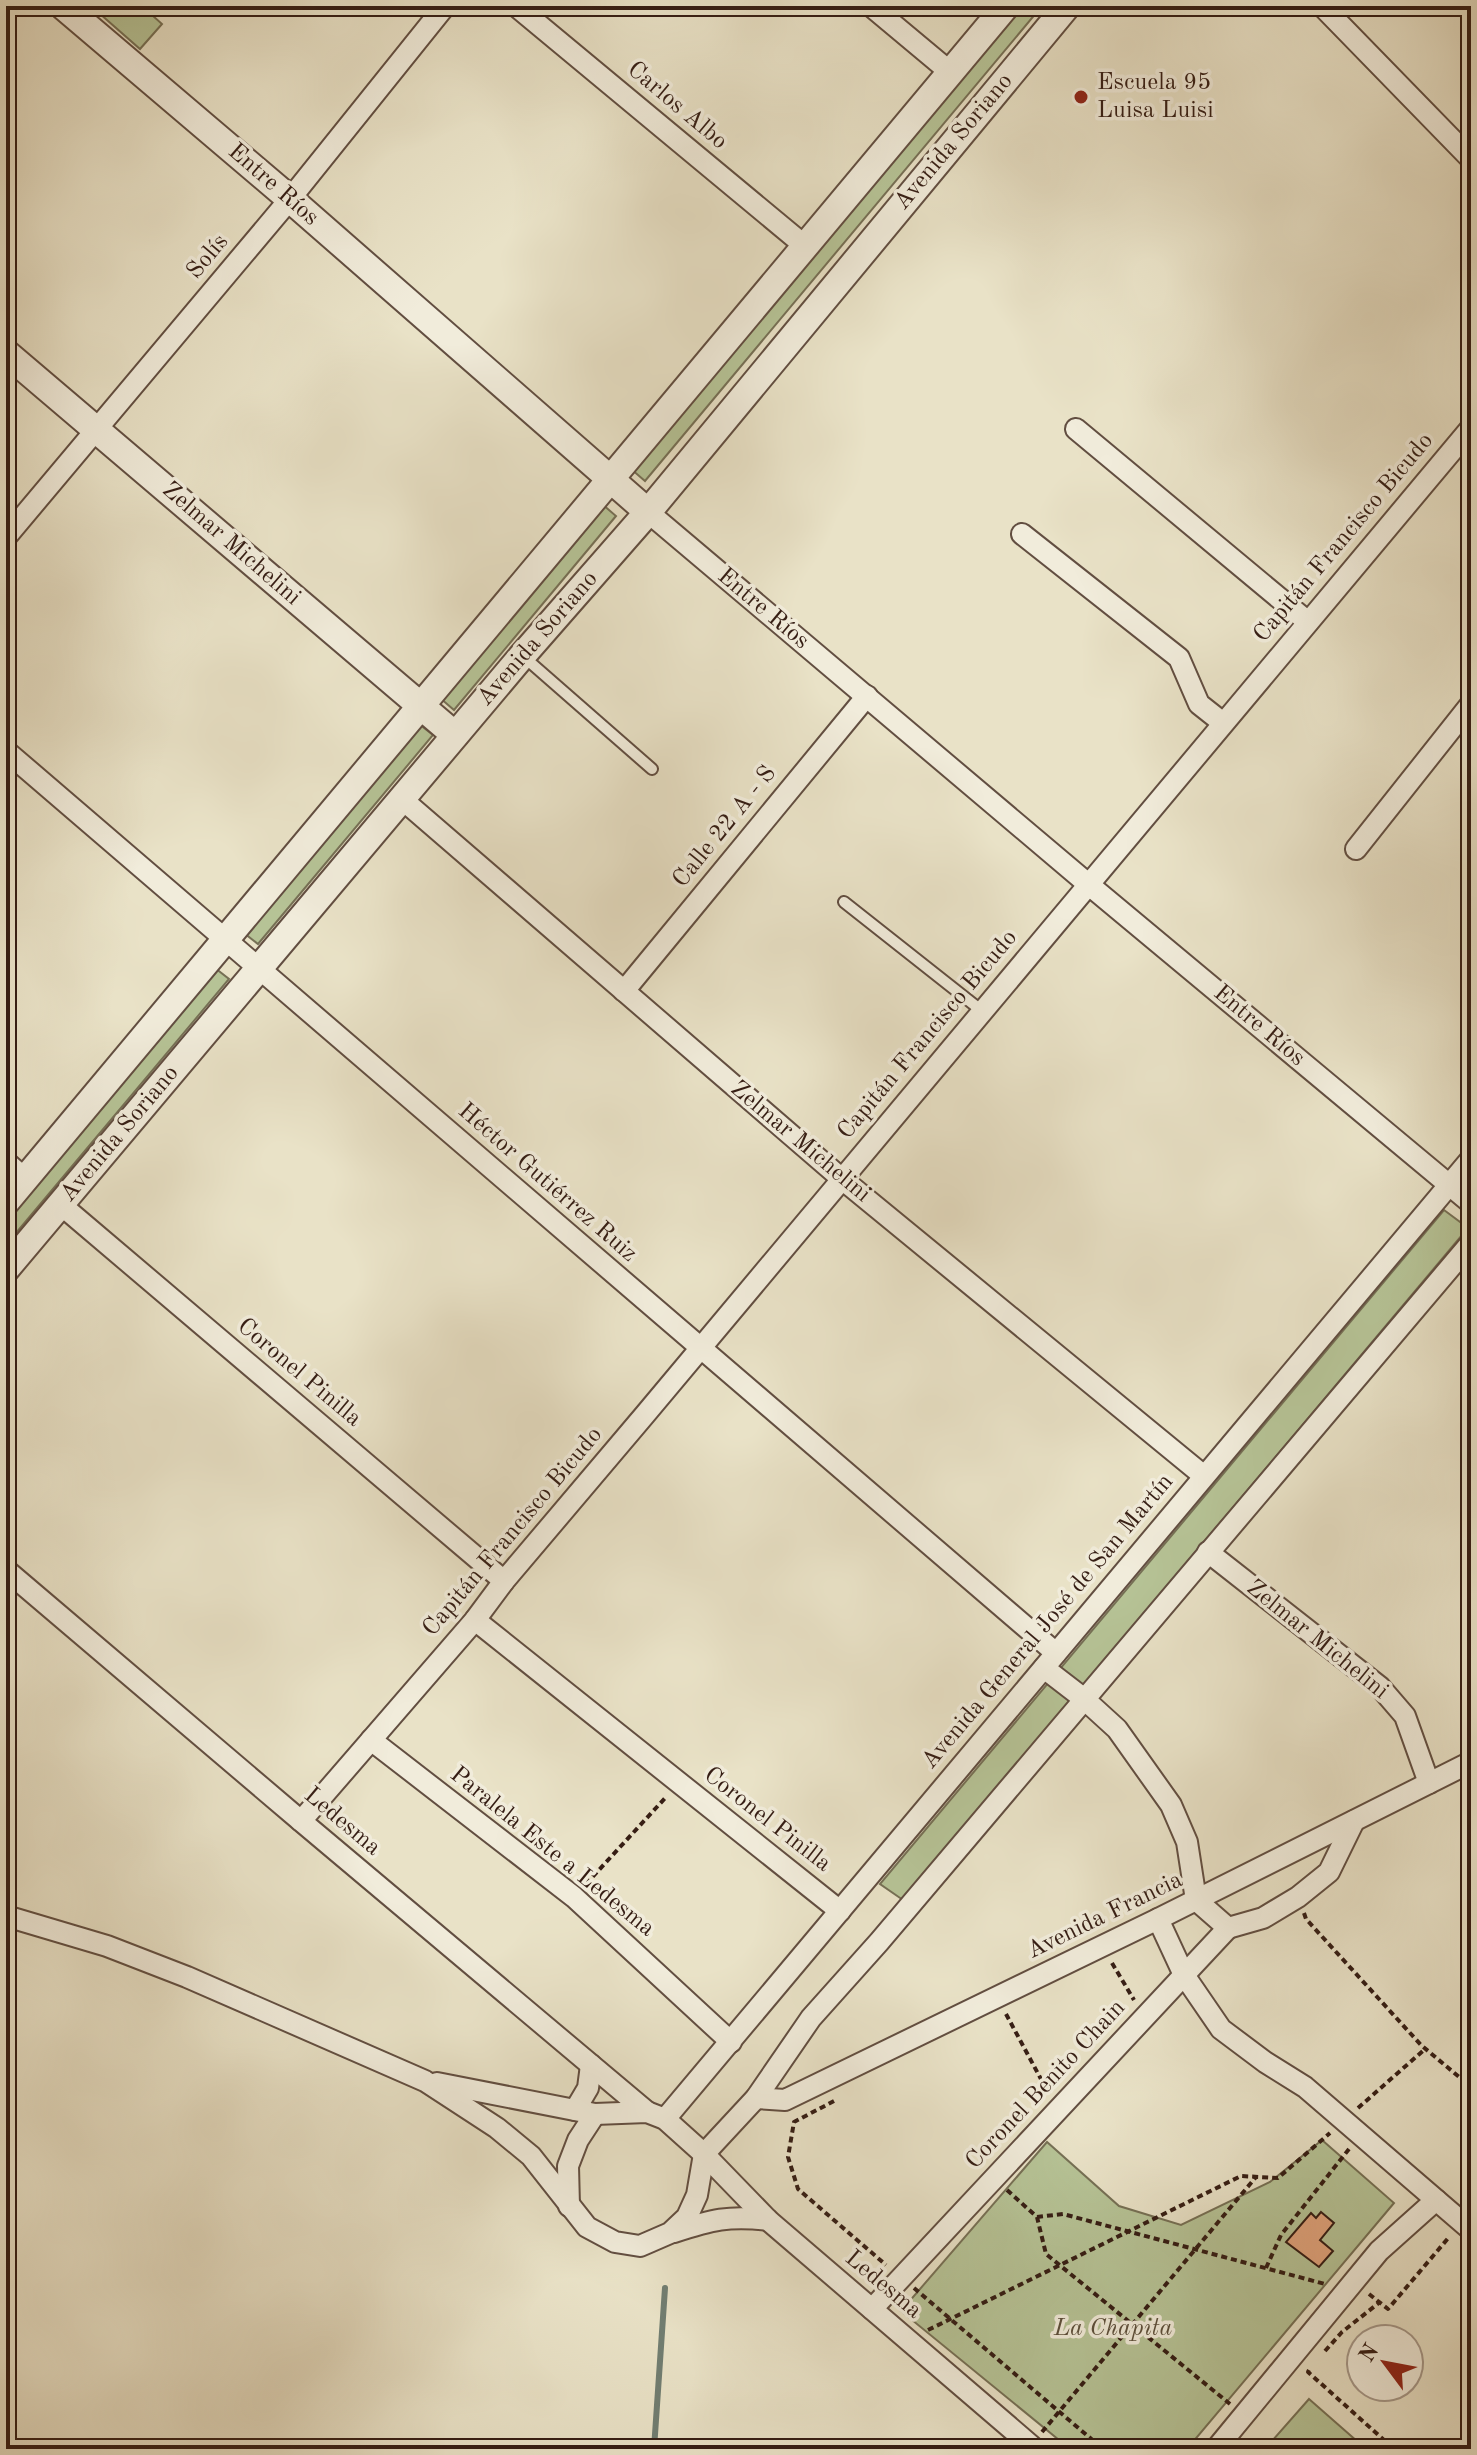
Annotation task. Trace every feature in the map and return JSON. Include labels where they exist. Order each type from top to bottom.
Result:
[{"type":"street","name":"Entre Ríos","points":[[63,6],[290,199],[610,480],[1471,1203]]},
{"type":"street","name":"Solís","points":[[6,537],[290,199],[445,6]]},
{"type":"street","name":"Carlos Albo","points":[[516,6],[805,246]]},
{"type":"street","points":[[871,6],[950,72]]},
{"type":"street","name":"Avenida Soriano","points":[[6,1202],[16,1170],[225,939],[1006,6]]},
{"type":"street","name":"Avenida Soriano","points":[[6,1269],[455,735],[648,512],[1067,6]]},
{"type":"street","points":[[1322,6],[1471,159]]},
{"type":"street","name":"Zelmar Michelini","points":[[6,353],[455,735]]},
{"type":"street","name":"Capitán Francisco Bicudo","points":[[301,1821],[475,1620],[504,1581],[1471,428]]},
{"type":"street","points":[[1076,429],[1308,622]]},
{"type":"street","points":[[1022,534],[1179,658],[1199,704],[1223,723]]},
{"type":"street","name":"Calle 22 A - S","points":[[624,991],[867,696]]},
{"type":"street","points":[[1356,849],[1471,704]]},
{"type":"street","name":"Héctor Gutiérrez Ruiz","points":[[6,751],[701,1349],[1050,1660],[1083,1698],[1117,1729],[1171,1805],[1187,1842],[1196,1900]]},
{"type":"street","name":"Zelmar Michelini","points":[[403,800],[842,1179],[1204,1476]]},
{"type":"street","name":"Avenida General José de San Martín","points":[[656,2116],[731,2042],[1471,1159]]},
{"type":"street","name":"Coronel Pinilla","points":[[60,1204],[504,1581]]},
{"type":"street","points":[[670,2233],[687,2217],[697,2195],[704,2154],[756,2098],[811,2018],[879,1942],[1471,1243]]},
{"type":"street","name":"Zelmar Michelini","points":[[1208,1552],[1380,1687],[1405,1716],[1429,1783]]},
{"type":"street","name":"Ledesma","points":[[6,1570],[591,2065],[656,2116]]},
{"type":"street","name":"Coronel Pinilla","points":[[475,1620],[840,1911]]},
{"type":"street","name":"Paralela Este a Ledesma","points":[[371,1740],[574,1897],[731,2042]]},
{"type":"street","name":"Avenida Francia","points":[[756,2098],[785,2100],[1158,1919],[1471,1762]]},
{"type":"street","points":[[1196,1900],[1228,1928],[1263,1918],[1298,1897],[1329,1872],[1354,1821]]},
{"type":"street","points":[[6,1916],[107,1946],[187,1977],[425,2081],[497,2128],[531,2156],[587,2227],[615,2242],[640,2246],[703,2222],[738,2216],[768,2220]]},
{"type":"street","points":[[1158,1919],[1184,1975],[1221,2029],[1305,2087],[1466,2226]]},
{"type":"street","name":"Coronel Benito Chain","points":[[872,2309],[1228,1928]]},
{"type":"street","points":[[569,2206],[568,2166],[585,2112],[591,2065]]},
{"type":"street","points":[[425,2081],[585,2112],[656,2116],[704,2154]]},
{"type":"street","name":"Ledesma","points":[[704,2154],[768,2220],[1033,2447]]},
{"type":"street","points":[[1216,2449],[1379,2251],[1436,2200]]},
{"type":"lane","points":[[522,656],[652,769]]},
{"type":"lane","points":[[844,902],[982,1011]]},
{"type":"path","points":[[574,1897],[679,1783]]},
{"type":"path","points":[[1298,1897],[1306,1919],[1425,2049],[1471,2087]]},
{"type":"path","points":[[1109,1957],[1145,2018]]},
{"type":"path","points":[[1005,2012],[1058,2110]]},
{"type":"path","points":[[908,2340],[1241,2176],[1278,2178],[1425,2049]]},
{"type":"path","points":[[836,2100],[794,2122],[788,2157],[798,2189],[1103,2449]]},
{"type":"path","points":[[1266,2268],[1281,2235],[1360,2135]]},
{"type":"path","points":[[1033,2447],[1256,2177]]},
{"type":"path","points":[[994,2179],[1037,2217],[1046,2254],[1244,2416]]},
{"type":"path","points":[[1037,2217],[1063,2214],[1266,2268],[1351,2286],[1388,2309],[1466,2226]]},
{"type":"path","points":[[1325,2352],[1342,2332],[1380,2302]]},
{"type":"path","points":[[1316,2362],[1308,2372],[1394,2449]]},
{"type":"green space","points":[[91,6],[142,6],[162,24],[140,49]]},
{"type":"green space","points":[[1018,6],[1042,6],[645,481],[631,469]]},
{"type":"green space","points":[[602,504],[616,516],[454,710],[440,698]]},
{"type":"green space","points":[[419,724],[433,735],[258,944],[244,933]]},
{"type":"green space","points":[[215,968],[229,979],[6,1245],[6,1218]]},
{"type":"green space","points":[[1444,1210],[1468,1228],[903,1900],[880,1884]]},
{"type":"green space","name":"La Chapita","points":[[1322,2140],[1394,2203],[1187,2449],[1070,2449],[901,2311],[1047,2142],[1119,2206],[1181,2225],[1270,2182]]},
{"type":"green space","points":[[1309,2399],[1366,2449],[1265,2449]]},
{"type":"building","points":[[1321,2212],[1334,2223],[1320,2240],[1333,2251],[1319,2267],[1286,2242],[1311,2213],[1316,2218]]},
{"type":"waterway","points":[[654,2449],[665,2288]]},
{"type":"place","name":"Escuela 95 Luisa Luisi","points":[[1081,97]]}]
